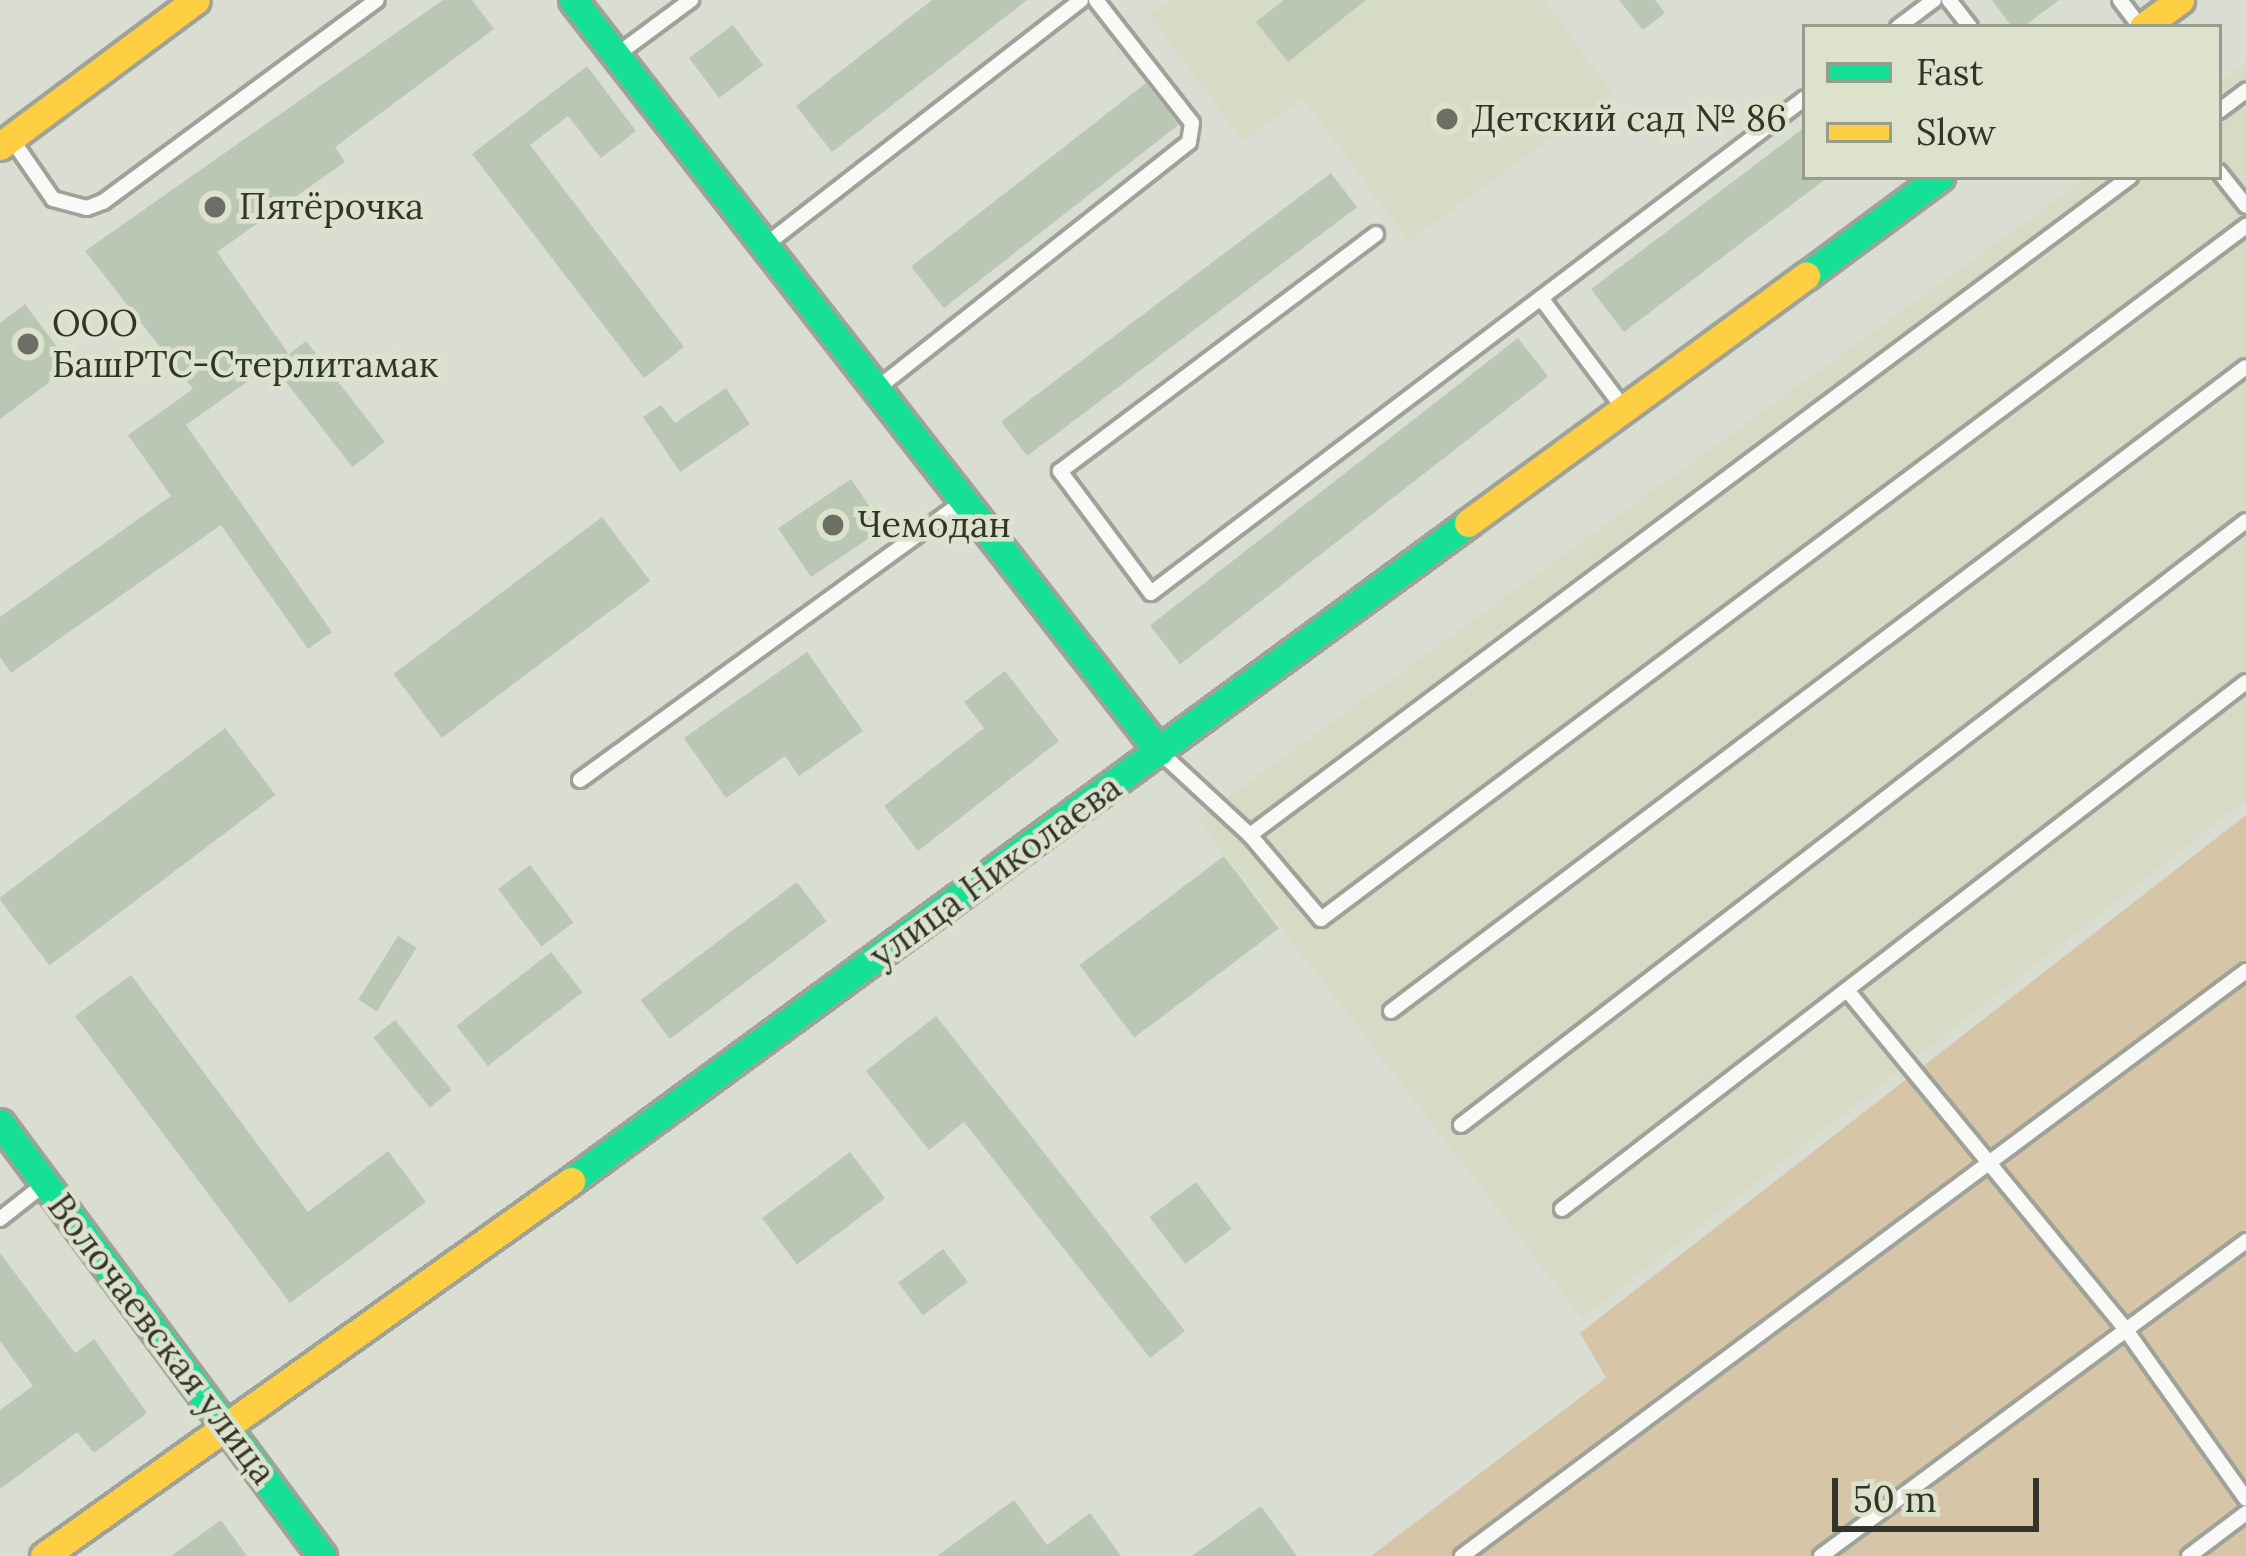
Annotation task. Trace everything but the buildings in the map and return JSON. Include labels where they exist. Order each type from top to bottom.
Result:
[{"type":"main road","points":[[5,142],[196,0]]},
{"type":"main road","points":[[573,0],[1159,752]]},
{"type":"main road","points":[[2146,24],[2180,0]]},
{"type":"main road","name":"улица Николаева","points":[[44,1556],[227,1426],[296,1384],[1936,180]]},
{"type":"main road","name":"Волочаевская улица","points":[[0,1123],[322,1556]]},
{"type":"lane","points":[[5,142],[53,199],[87,208],[377,0]]},
{"type":"lane","points":[[765,246],[1082,0]]},
{"type":"lane","points":[[877,388],[1189,142],[1192,123],[1096,0]]},
{"type":"lane","points":[[1902,24],[1934,0]]},
{"type":"lane","points":[[1949,0],[1968,24]]},
{"type":"lane","points":[[2120,0],[2140,24]]},
{"type":"lane","points":[[616,55],[684,2]]},
{"type":"lane","points":[[1376,234],[1060,471],[1151,593],[1802,100]]},
{"type":"lane","points":[[2222,176],[2246,206]]},
{"type":"lane","points":[[1250,835],[2126,180]]},
{"type":"lane","points":[[1159,752],[1250,835],[1321,920],[2246,226]]},
{"type":"lane","points":[[1540,298],[1624,410]]},
{"type":"lane","points":[[1391,1011],[2246,367]]},
{"type":"lane","points":[[580,780],[964,501]]},
{"type":"lane","points":[[1461,1125],[2246,521]]},
{"type":"lane","points":[[1562,1209],[2246,682]]},
{"type":"lane","points":[[1462,1556],[2246,971]]},
{"type":"lane","points":[[1847,989],[2126,1330],[2246,1498]]},
{"type":"lane","points":[[0,1219],[46,1183]]},
{"type":"lane","points":[[1821,1556],[2246,1241]]},
{"type":"lane","points":[[2189,1556],[2246,1513]]},
{"type":"shaded area","name":"Детский сад № 86","points":[[1170,0],[1544,0],[1612,93],[1409,241],[1303,98],[1243,141],[1150,15]]},
{"type":"shaded area","points":[[2246,63],[2246,800],[1582,1318],[1198,819],[2084,180],[2222,180],[2222,80]]},
{"type":"shaded area","points":[[2246,815],[2246,1556],[1371,1556],[1606,1378],[1580,1333]]},
{"type":"traffic: fast","points":[[573,0],[1159,751]]},
{"type":"traffic: fast","points":[[1806,276],[1936,180]]},
{"type":"traffic: fast","points":[[571,1181],[1468,523]]},
{"type":"traffic: fast","points":[[0,1123],[322,1556]]},
{"type":"traffic: slow","points":[[0,146],[196,0]]},
{"type":"traffic: slow","points":[[2147,24],[2180,0]]},
{"type":"traffic: slow","points":[[1468,523],[1806,276]]},
{"type":"traffic: slow","points":[[44,1556],[571,1181]]},
{"type":"place","name":"Детский сад № 86","points":[[1447,119]]},
{"type":"place","name":"Пятёрочка","points":[[215,207]]},
{"type":"place","name":"ООО БашРТС-Стерлитамак","points":[[28,344]]},
{"type":"place","name":"Чемодан","points":[[833,525]]}]
